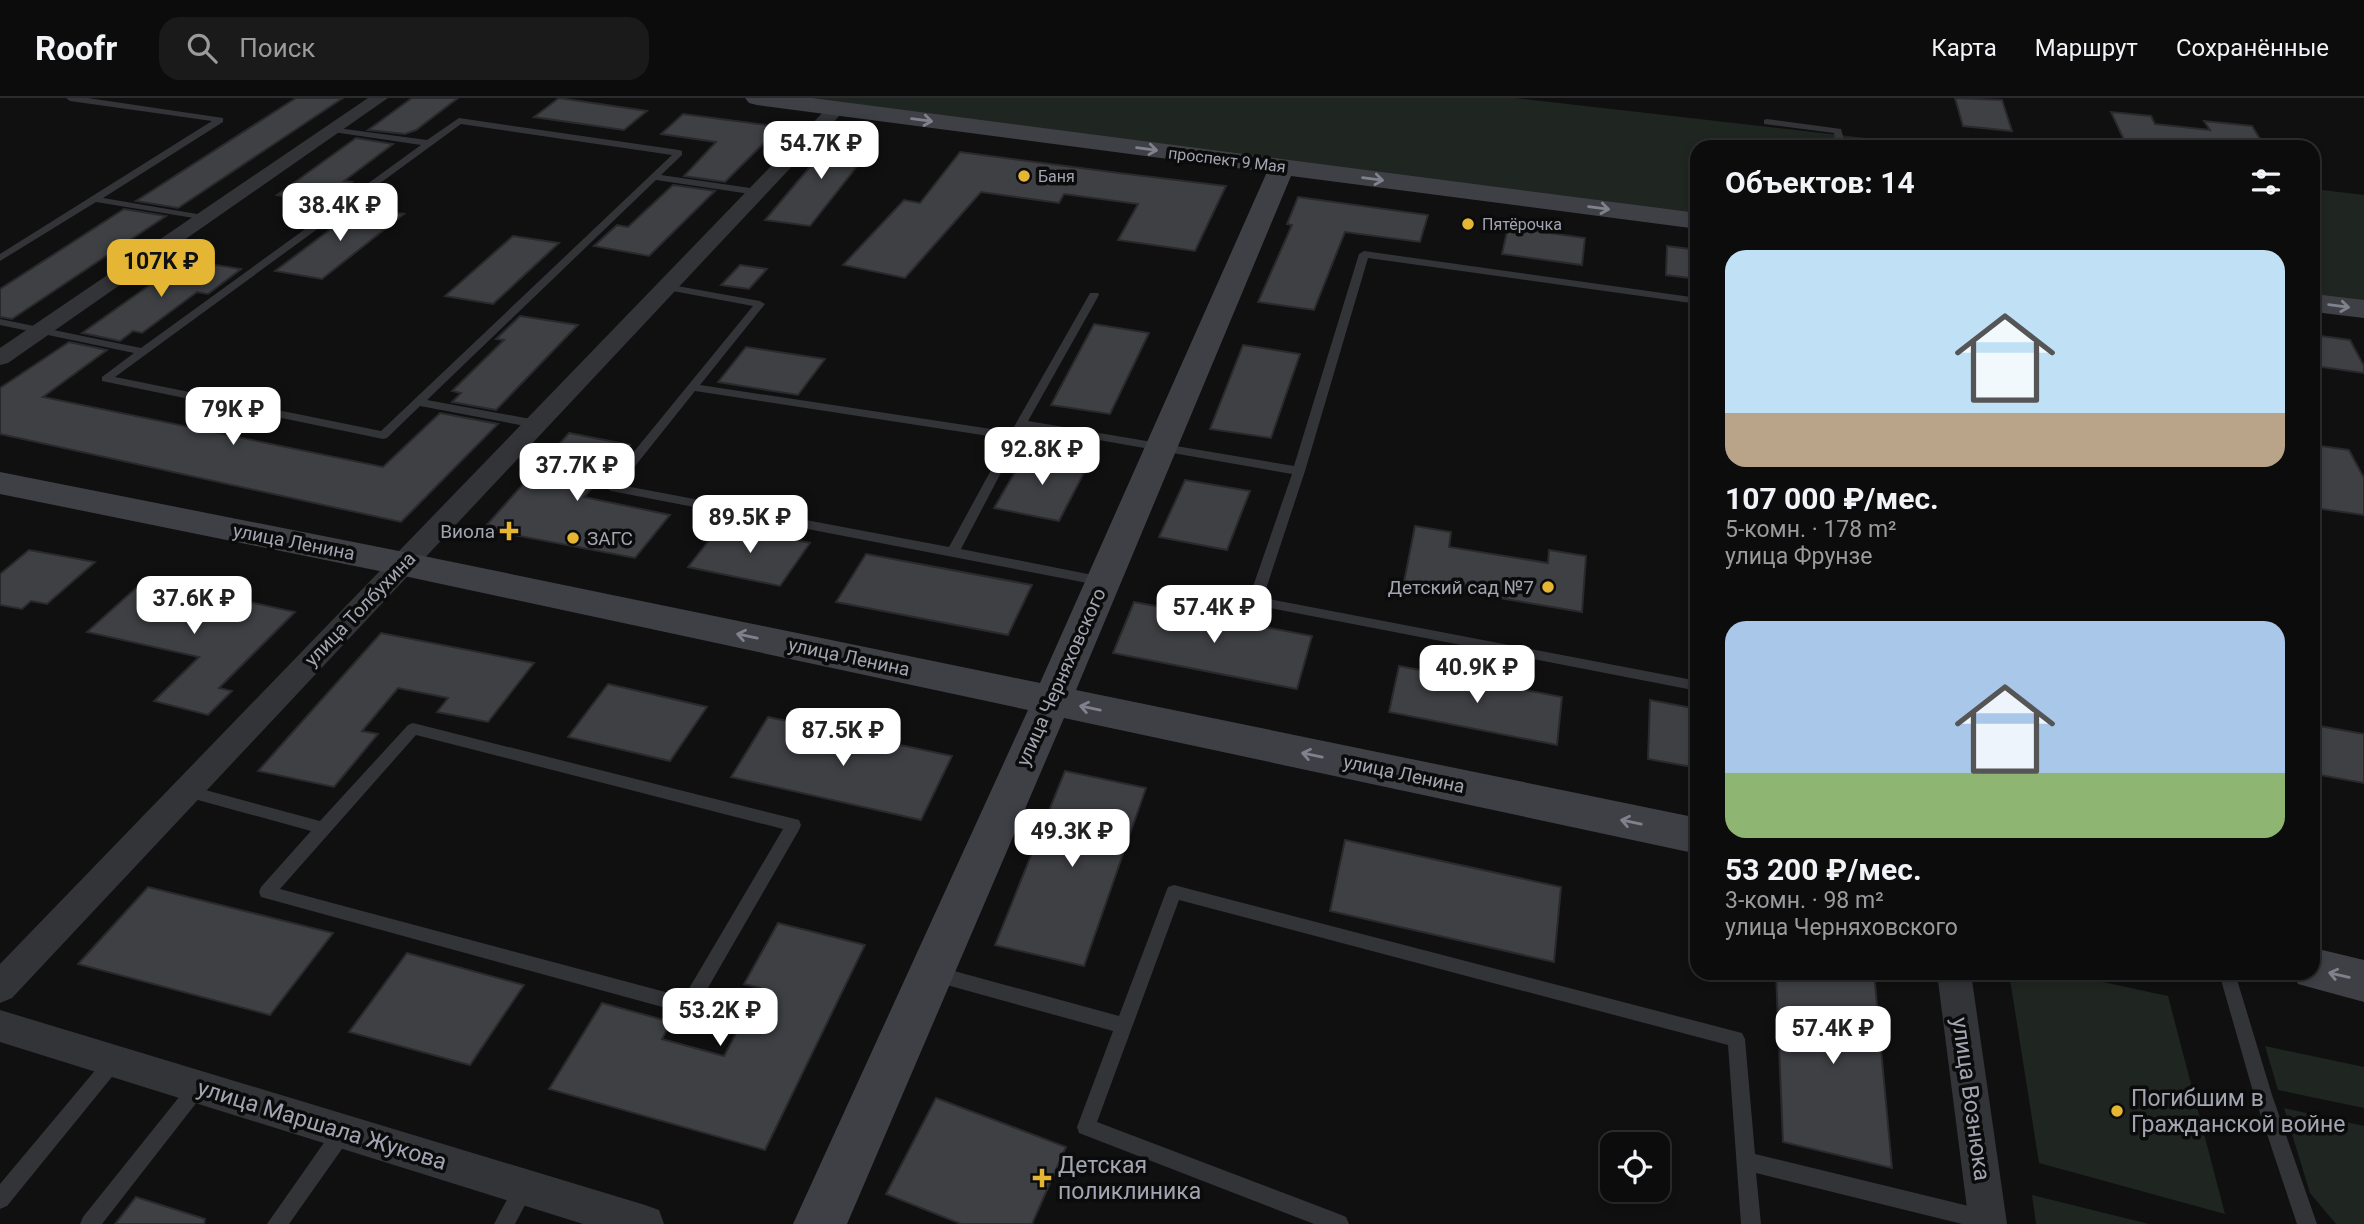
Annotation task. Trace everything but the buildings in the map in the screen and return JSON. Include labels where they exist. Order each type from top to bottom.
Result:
[{"type":"street","points":[[0,358],[379,98]]},
{"type":"street","name":"проспект 9 Мая","points":[[757,98],[841,103],[1282,167],[1690,220]]},
{"type":"street","name":"улица Толбухина","points":[[0,987],[841,103]]},
{"type":"street","name":"улица Черняховского","points":[[820,1224],[1052,700],[1282,167]]},
{"type":"street","points":[[2320,304],[2364,309]]},
{"type":"street","name":"улица Ленина","points":[[0,483],[404,564],[1690,834]]},
{"type":"street","points":[[2320,970],[2364,981]]},
{"type":"street","name":"улица Вознюка","points":[[1955,980],[1988,1222]]},
{"type":"street","name":"улица Маршала Жукова","points":[[0,1026],[645,1224]]},
{"type":"lane","points":[[0,258],[220,120],[71,98]]},
{"type":"lane","points":[[460,121],[679,153],[383,435],[106,379],[429,143],[460,121]]},
{"type":"lane","points":[[1767,122],[1838,131],[1840,140]]},
{"type":"lane","points":[[333,130],[429,143]]},
{"type":"lane","points":[[655,177],[757,192]]},
{"type":"lane","points":[[94,199],[204,218]]},
{"type":"lane","points":[[1690,300],[1364,254],[1299,471],[1255,601],[1690,684]]},
{"type":"lane","points":[[666,288],[760,304],[611,487],[1103,581]]},
{"type":"lane","points":[[953,552],[1021,423],[1094,295]]},
{"type":"lane","points":[[0,323],[144,352]]},
{"type":"lane","points":[[692,387],[1015,436]]},
{"type":"lane","points":[[418,402],[536,424]]},
{"type":"lane","points":[[1021,423],[1299,471]]},
{"type":"lane","points":[[414,729],[793,825],[688,1006],[267,892],[323,828],[414,729]]},
{"type":"lane","points":[[187,791],[323,828]]},
{"type":"lane","points":[[1339,1224],[1086,1127],[1174,892],[1735,1040],[1751,1224]]},
{"type":"lane","points":[[931,973],[1124,1026]]},
{"type":"lane","points":[[2229,980],[2263,1096],[2307,1224]]},
{"type":"lane","points":[[0,1199],[114,1062]]},
{"type":"lane","points":[[90,1224],[198,1087]]},
{"type":"lane","points":[[277,1224],[342,1133]]},
{"type":"lane","points":[[1745,1161],[1988,1222]]},
{"type":"lane","points":[[504,1224],[525,1187]]},
{"type":"shaded area","points":[[783,98],[1516,98],[1884,140],[1690,140],[1690,216]]},
{"type":"shaded area","points":[[2320,190],[2364,195],[2364,303],[2320,298]]},
{"type":"shaded area","points":[[2010,980],[2094,980],[2168,996],[2225,1214],[2039,1163]]},
{"type":"shaded area","points":[[2265,1046],[2364,1067],[2364,1108],[2278,1090]]},
{"type":"shaded area","points":[[2284,1108],[2364,1126],[2364,1224],[2336,1224],[2310,1193]]},
{"type":"shaded area","points":[[2032,1195],[2149,1224],[2036,1224]]},
{"type":"place","name":"Баня","points":[[1024,176]]},
{"type":"place","name":"Пятёрочка","points":[[1468,224]]},
{"type":"place","name":"Виола","points":[[509,531]]},
{"type":"place","name":"ЗАГС","points":[[573,538]]},
{"type":"place","name":"Детский сад №7","points":[[1548,587]]},
{"type":"place","name":"Погибшим в Гражданской войне","points":[[2117,1111]]},
{"type":"place","name":"Детская поликлиника","points":[[1042,1178]]}]
